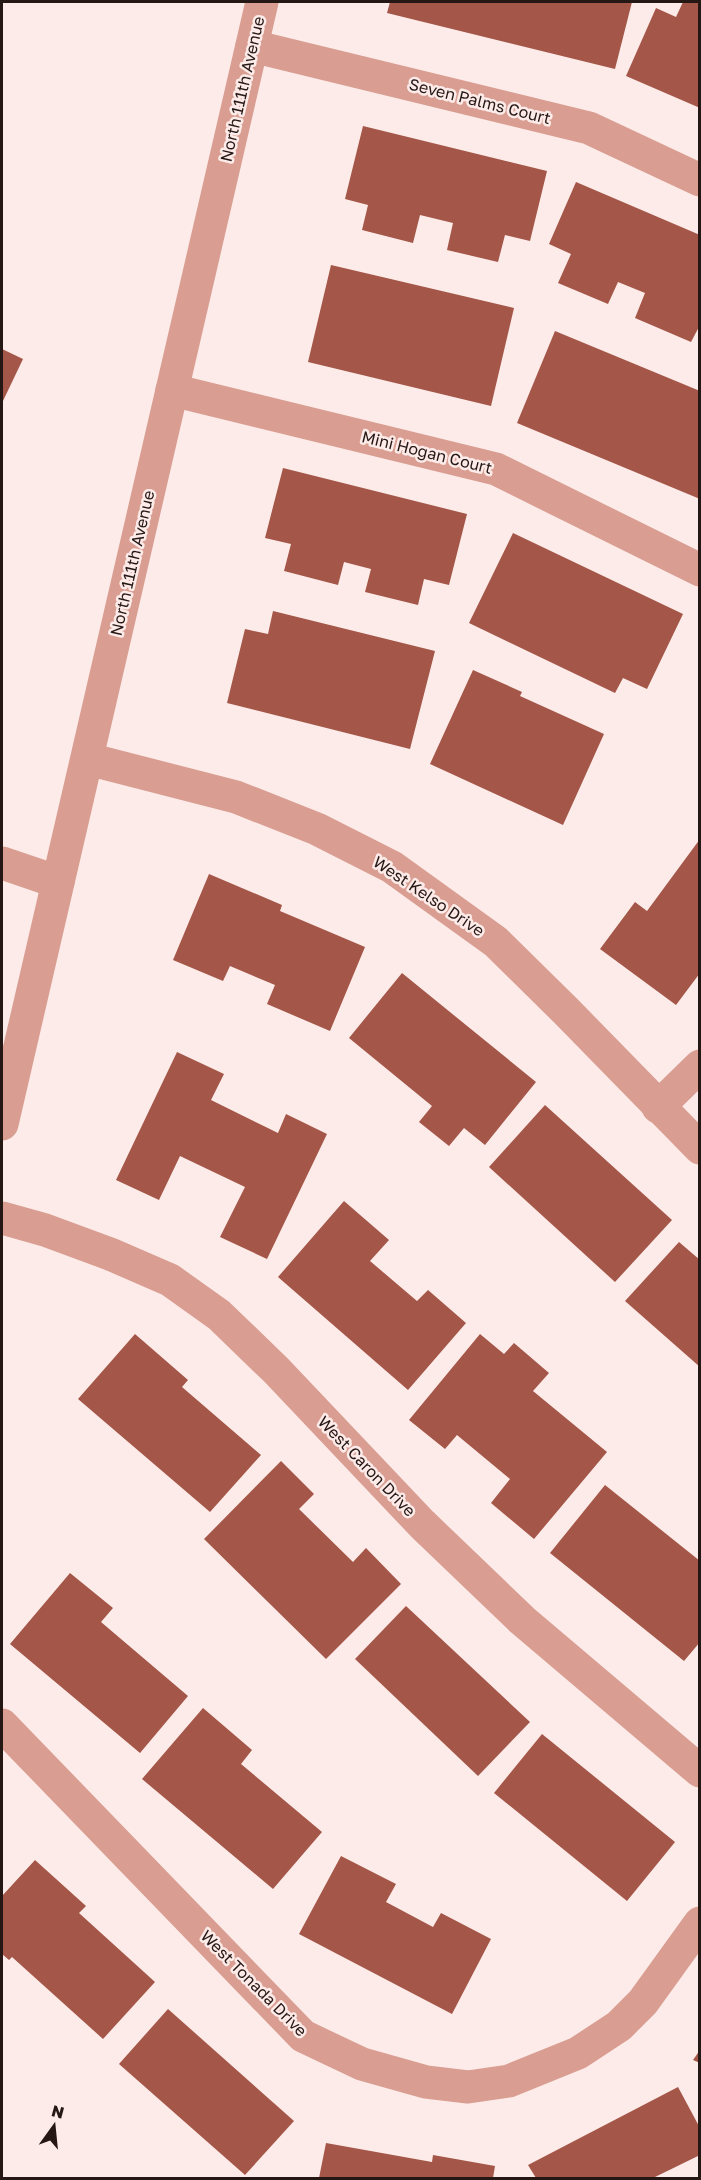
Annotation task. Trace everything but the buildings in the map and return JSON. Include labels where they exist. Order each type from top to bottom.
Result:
[{"type":"street","name":"North 111th Avenue","points":[[2,1124],[262,2]]},
{"type":"street","name":"Seven Palms Court","points":[[252,46],[589,128],[699,180]]},
{"type":"street","name":"Mini Hogan Court","points":[[172,390],[496,469],[699,570]]},
{"type":"street","name":"West Kelso Drive","points":[[88,759],[236,797],[317,829],[393,867],[496,942],[699,1148]]},
{"type":"street","points":[[2,863],[58,882]]},
{"type":"street","points":[[658,1107],[699,1066]]},
{"type":"street","name":"West Caron Drive","points":[[2,1218],[45,1230],[170,1280],[219,1316],[276,1370],[422,1524],[513,1612],[699,1771]]},
{"type":"street","name":"West Tonada Drive","points":[[2,1725],[303,2036],[362,2064],[426,2082],[468,2087],[509,2081],[578,2053],[619,2026],[643,2002],[699,1923]]}]
